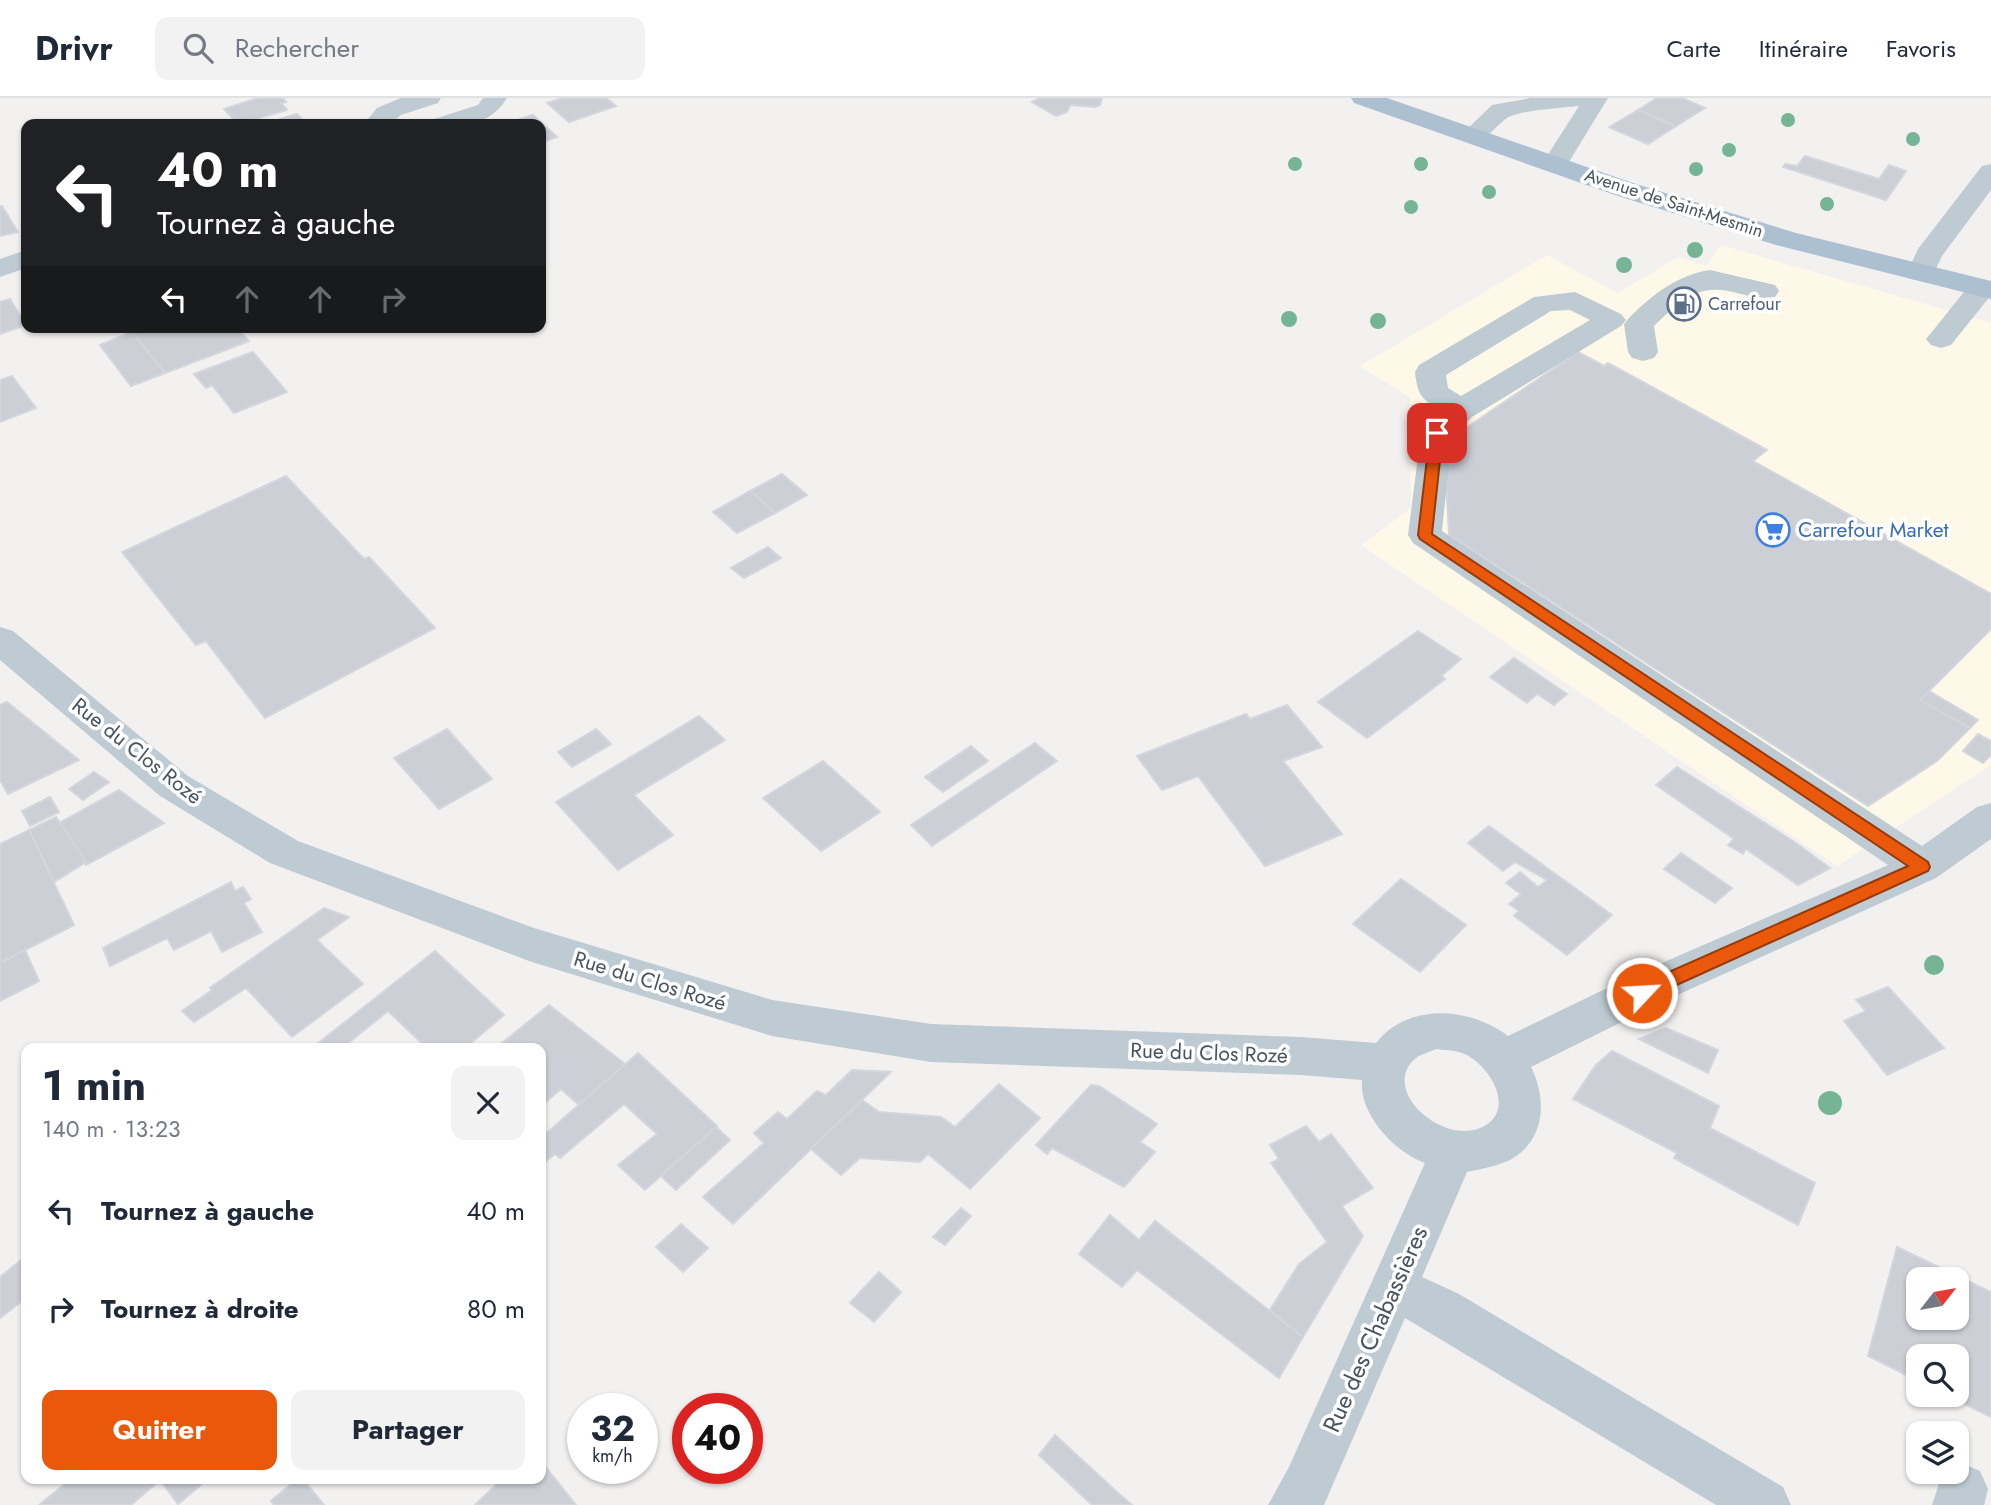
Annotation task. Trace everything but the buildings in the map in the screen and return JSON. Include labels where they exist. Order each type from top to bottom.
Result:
[{"type":"main road","name":"Avenue de Saint-Mesmin","points":[[1363,98],[1627,190],[1786,239],[1988,290]]},
{"type":"street","points":[[379,119],[389,111],[429,98]]},
{"type":"street","points":[[459,119],[487,110],[495,98]]},
{"type":"street","points":[[1474,135],[1501,110],[1582,98]]},
{"type":"street","points":[[1555,164],[1596,98]]},
{"type":"street","points":[[1921,273],[1928,255],[1982,198],[1991,172]]},
{"type":"street","points":[[0,269],[21,260]]},
{"type":"street","points":[[1643,352],[1639,324],[1681,291],[1708,279],[1765,291]]},
{"type":"street","points":[[1941,338],[1988,290]]},
{"type":"street","points":[[1461,410],[1433,392],[1430,372],[1544,303],[1574,301],[1611,320],[1461,410],[1437,433],[1425,535],[1922,867]]},
{"type":"street","name":"Rue du Clos Rozé","points":[[0,640],[174,786],[284,852],[554,952],[772,1018],[931,1043],[1301,1056],[1386,1063]]},
{"type":"street","points":[[1505,1059],[1647,989],[1922,867],[1991,818]]},
{"type":"street","points":[[1433,1030],[1459,1032],[1483,1042],[1505,1059],[1517,1079],[1522,1102],[1517,1124],[1503,1140],[1483,1150],[1453,1152],[1430,1145],[1410,1132],[1395,1117],[1385,1097],[1382,1077],[1386,1063],[1395,1047],[1412,1036],[1433,1030]]},
{"type":"street","name":"Rue des Chabassières","points":[[1294,1505],[1307,1485],[1453,1152]]},
{"type":"street","points":[[1394,1288],[1442,1311],[1765,1505]]},
{"type":"shaded area","points":[[1721,245],[1991,323],[1991,765],[1837,866],[1361,545],[1411,508],[1410,398],[1360,366],[1547,255],[1618,293],[1678,257],[1706,266]]},
{"type":"place","name":"Carrefour","points":[[1684,304]]},
{"type":"place","name":"Carrefour Market","points":[[1773,530]]},
{"type":"route","points":[[1437,433],[1425,535],[1922,867],[1642,993]]}]
